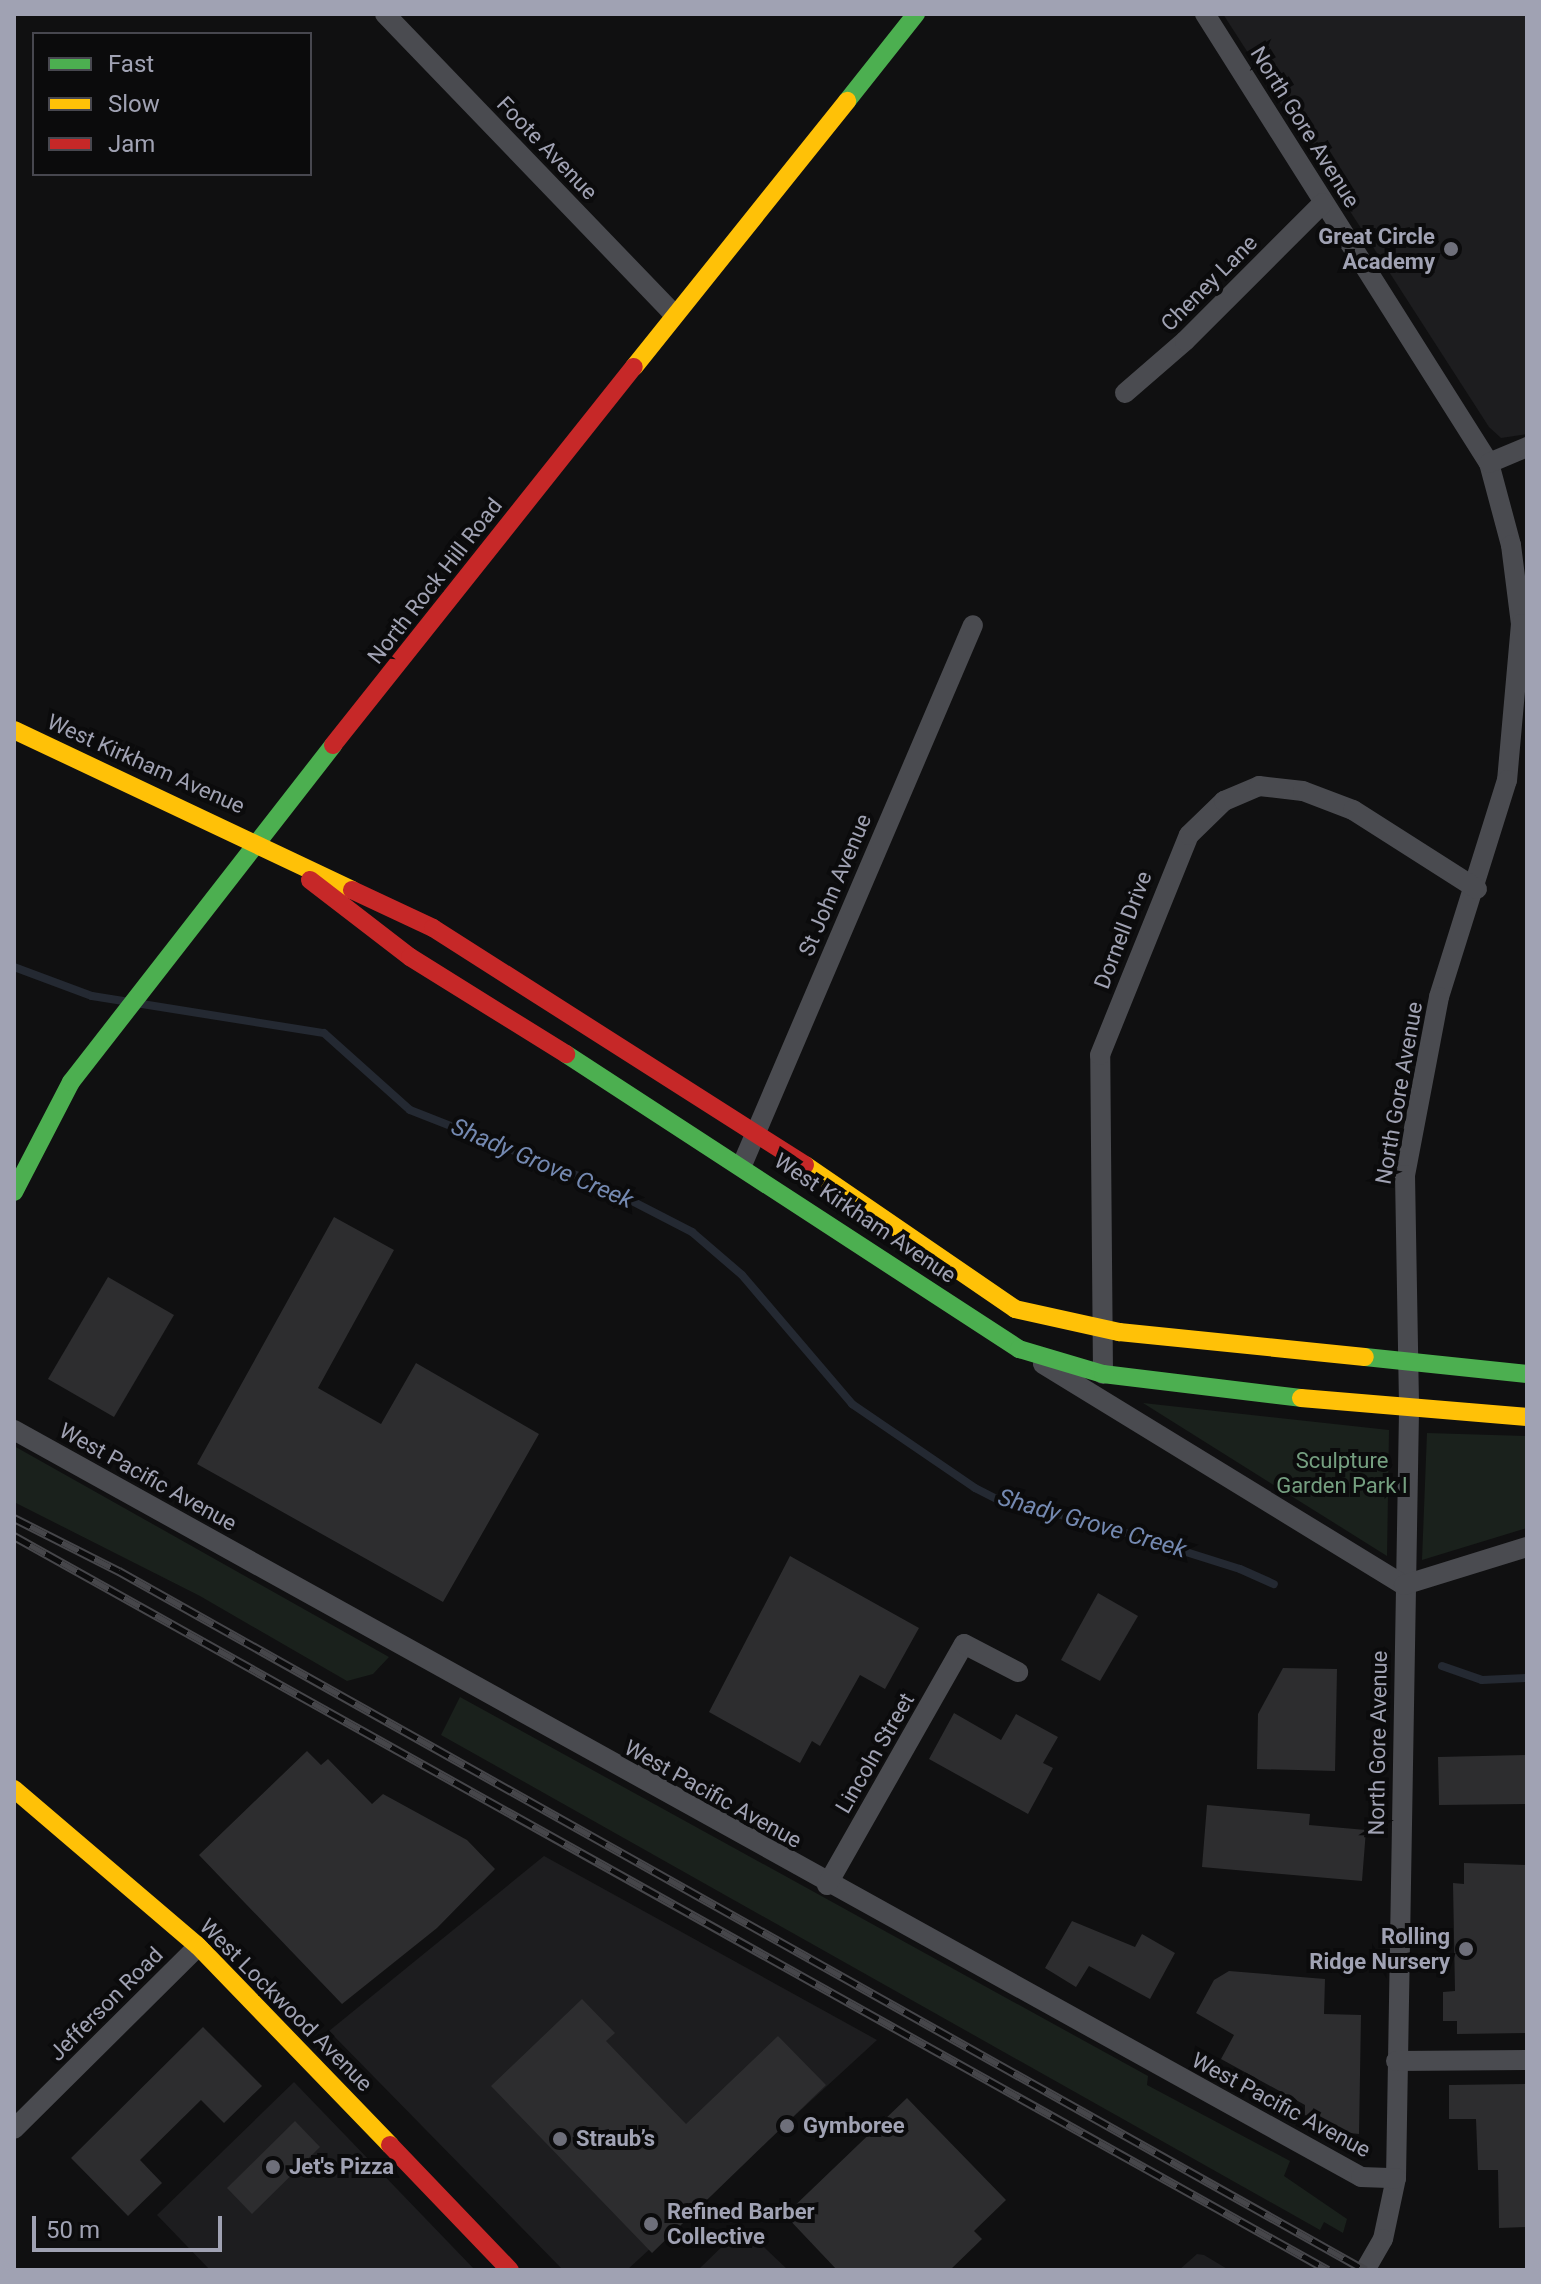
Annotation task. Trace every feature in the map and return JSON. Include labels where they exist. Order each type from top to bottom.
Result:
[{"type":"street","name":"Foote Avenue","points":[[385,14],[674,314]]},
{"type":"street","name":"North Rock Hill Road","points":[[14,1192],[48,1119],[109,1028],[156,966],[916,14]]},
{"type":"street","name":"North Gore Avenue","points":[[1205,14],[1323,203],[1428,360],[1489,463],[1511,545],[1521,624],[1507,780],[1477,889],[1439,997],[1405,1175],[1409,1411],[1396,2178],[1383,2239],[1365,2270]]},
{"type":"street","name":"Cheney Lane","points":[[1125,393],[1185,341],[1323,203]]},
{"type":"street","points":[[1489,463],[1527,447]]},
{"type":"street","name":"St John Avenue","points":[[742,1165],[973,625]]},
{"type":"street","name":"West Kirkham Avenue","points":[[14,730],[258,841],[433,928],[755,1131],[1015,1309],[1100,1324],[1119,1332],[1527,1374]]},
{"type":"street","name":"Dornell Drive","points":[[1103,1374],[1100,1324],[1100,1055],[1189,835],[1224,801],[1259,786],[1303,791],[1353,810],[1477,889]]},
{"type":"street","name":"West Kirkham Avenue","points":[[258,841],[410,957],[742,1165],[1019,1349],[1103,1374],[1409,1411],[1527,1417]]},
{"type":"street","points":[[1019,1349],[1404,1585],[1527,1547]]},
{"type":"street","name":"West Pacific Avenue","points":[[14,1430],[827,1885],[1361,2177],[1396,2178]]},
{"type":"street","name":"Lincoln Street","points":[[827,1885],[964,1644],[1018,1672]]},
{"type":"street","name":"West Lockwood Avenue","points":[[14,1789],[198,1946],[510,2270]]},
{"type":"street","name":"Jefferson Road","points":[[14,2129],[198,1946]]},
{"type":"street","points":[[1396,2061],[1527,2060]]},
{"type":"shaded area","name":"Great Circle Academy","points":[[1223,14],[1527,14],[1527,434],[1501,438],[1489,427]]},
{"type":"shaded area","points":[[544,1856],[877,2040],[627,2270],[563,2270],[329,2031]]},
{"type":"shaded area","points":[[294,2082],[475,2270],[210,2270],[157,2215]]},
{"type":"shaded area","points":[[744,2228],[788,2270],[698,2270],[737,2232]]},
{"type":"shaded area","points":[[1197,2254],[1204,2255],[1229,2270],[1179,2270]]},
{"type":"green space","name":"Sculpture Garden Park I","points":[[1143,1403],[1389,1430],[1387,1556]]},
{"type":"green space","points":[[1427,1433],[1527,1436],[1527,1528],[1422,1560]]},
{"type":"green space","points":[[14,1446],[389,1657],[373,1674],[347,1681],[200,1596],[14,1502]]},
{"type":"green space","points":[[460,1697],[1148,2076],[1147,2085],[1290,2161],[1284,2176],[1347,2219],[1343,2233],[1324,2222],[1320,2230],[441,1735]]},
{"type":"building","points":[[334,1217],[394,1250],[318,1388],[381,1424],[416,1363],[539,1434],[443,1602],[197,1464]]},
{"type":"building","points":[[108,1277],[174,1315],[114,1417],[48,1379]]},
{"type":"building","points":[[790,1556],[919,1628],[885,1689],[860,1675],[820,1746],[812,1741],[800,1763],[709,1712]]},
{"type":"building","points":[[1098,1593],[1138,1616],[1100,1681],[1061,1660]]},
{"type":"building","points":[[1283,1668],[1337,1669],[1335,1771],[1257,1769],[1258,1714]]},
{"type":"building","points":[[954,1713],[1001,1740],[1016,1714],[1058,1737],[1043,1763],[1053,1768],[1028,1814],[929,1759]]},
{"type":"building","points":[[307,1751],[321,1765],[328,1759],[372,1804],[383,1794],[467,1840],[495,1869],[437,1928],[342,2004],[199,1855]]},
{"type":"building","points":[[1527,1755],[1527,1804],[1439,1805],[1438,1757]]},
{"type":"building","points":[[1207,1805],[1310,1814],[1309,1825],[1366,1830],[1362,1881],[1202,1867]]},
{"type":"building","points":[[1464,1863],[1527,1865],[1527,2033],[1457,2034],[1457,2021],[1443,2021],[1443,1992],[1455,1991],[1453,1883],[1464,1884]]},
{"type":"building","points":[[1072,1921],[1135,1947],[1142,1934],[1175,1953],[1150,1999],[1089,1966],[1076,1987],[1045,1968]]},
{"type":"building","points":[[1229,1971],[1325,1979],[1324,2014],[1361,2015],[1359,2134],[1321,2130],[1305,2120],[1305,2105],[1221,2059],[1234,2035],[1196,2013],[1214,1980]]},
{"type":"building","points":[[582,1999],[615,2033],[606,2041],[686,2124],[778,2036],[826,2085],[652,2253],[491,2086]]},
{"type":"building","points":[[203,2027],[262,2086],[224,2123],[201,2100],[140,2160],[162,2183],[128,2216],[71,2158]]},
{"type":"building","points":[[1527,2084],[1527,2227],[1499,2228],[1498,2170],[1478,2170],[1476,2119],[1449,2119],[1449,2085]]},
{"type":"building","points":[[907,2098],[1006,2200],[974,2231],[982,2239],[950,2270],[837,2270],[785,2215]]},
{"type":"building","name":"Jet's Pizza","points":[[295,2121],[320,2147],[252,2214],[227,2188]]},
{"type":"waterway","name":"Shady Grove Creek","points":[[14,967],[92,996],[324,1033],[410,1110],[599,1184],[692,1232],[742,1275],[852,1404],[975,1488],[999,1500],[1094,1523],[1240,1569],[1274,1584]]},
{"type":"waterway","name":"Shady Grove Creek","points":[[1442,1666],[1482,1680],[1527,1678]]},
{"type":"railway","points":[[14,1518],[119,1571],[1365,2270]]},
{"type":"railway","points":[[14,1536],[1328,2270]]},
{"type":"traffic: fast","points":[[847,101],[916,14]]},
{"type":"traffic: fast","points":[[14,1192],[71,1082],[333,745]]},
{"type":"traffic: fast","points":[[566,1054],[1019,1349],[1103,1374],[1301,1398]]},
{"type":"traffic: fast","points":[[1365,1357],[1527,1374]]},
{"type":"traffic: slow","points":[[634,367],[847,101]]},
{"type":"traffic: slow","points":[[14,730],[352,890]]},
{"type":"traffic: slow","points":[[805,1165],[1015,1309],[1119,1332],[1365,1357]]},
{"type":"traffic: slow","points":[[1301,1398],[1527,1417]]},
{"type":"traffic: slow","points":[[14,1789],[198,1946],[390,2145]]},
{"type":"traffic: jam","points":[[333,745],[634,367]]},
{"type":"traffic: jam","points":[[310,880],[410,957],[566,1054]]},
{"type":"traffic: jam","points":[[352,890],[433,928],[805,1165]]},
{"type":"traffic: jam","points":[[390,2145],[510,2270]]},
{"type":"place","name":"Great Circle Academy","points":[[1451,249]]},
{"type":"place","name":"Rolling Ridge Nursery","points":[[1466,1949]]},
{"type":"place","name":"Gymboree","points":[[787,2126]]},
{"type":"place","name":"Straub’s","points":[[560,2139]]},
{"type":"place","name":"Jet's Pizza","points":[[273,2167]]},
{"type":"place","name":"Refined Barber Collective","points":[[651,2224]]}]
